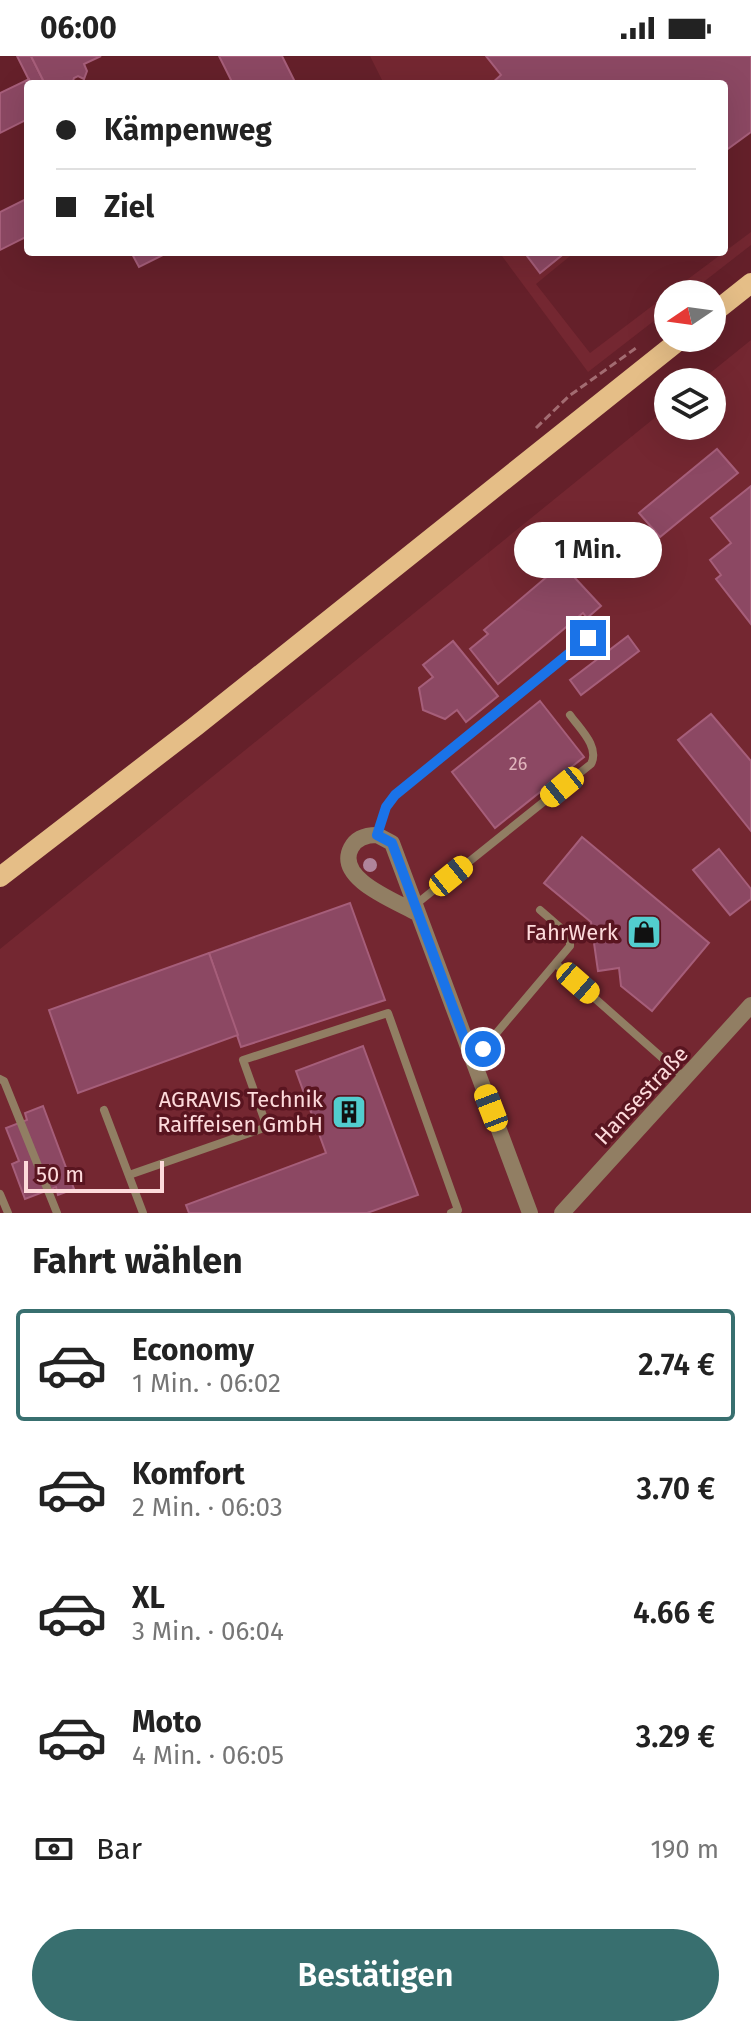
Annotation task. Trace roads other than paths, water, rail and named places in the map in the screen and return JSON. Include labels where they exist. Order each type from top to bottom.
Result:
[{"type":"main road","points":[[726,303],[751,283]]},
{"type":"main road","points":[[0,877],[196,726],[664,352]]},
{"type":"street","points":[[416,909],[359,880],[351,872],[348,863],[351,848],[360,838],[377,835],[392,843],[530,1213]]},
{"type":"street","name":"Hansestraße","points":[[562,1213],[751,1005]]},
{"type":"lane","points":[[377,835],[386,807],[395,795],[588,638]]},
{"type":"lane","points":[[416,909],[591,764],[594,748],[570,715]]},
{"type":"lane","points":[[471,1056],[483,1049],[570,946],[570,936],[540,910]]},
{"type":"lane","points":[[556,964],[686,1079]]},
{"type":"lane","points":[[129,1175],[267,1127],[243,1060],[388,1013],[458,1210],[451,1213]]},
{"type":"lane","points":[[0,1079],[4,1081],[57,1213]]},
{"type":"lane","points":[[104,1110],[143,1213]]},
{"type":"lane","points":[[0,1194],[8,1213]]},
{"type":"place","name":"FahrWerk","points":[[644,932]]},
{"type":"place","name":"AGRAVIS Technik Raiffeisen GmbH","points":[[349,1112]]}]
